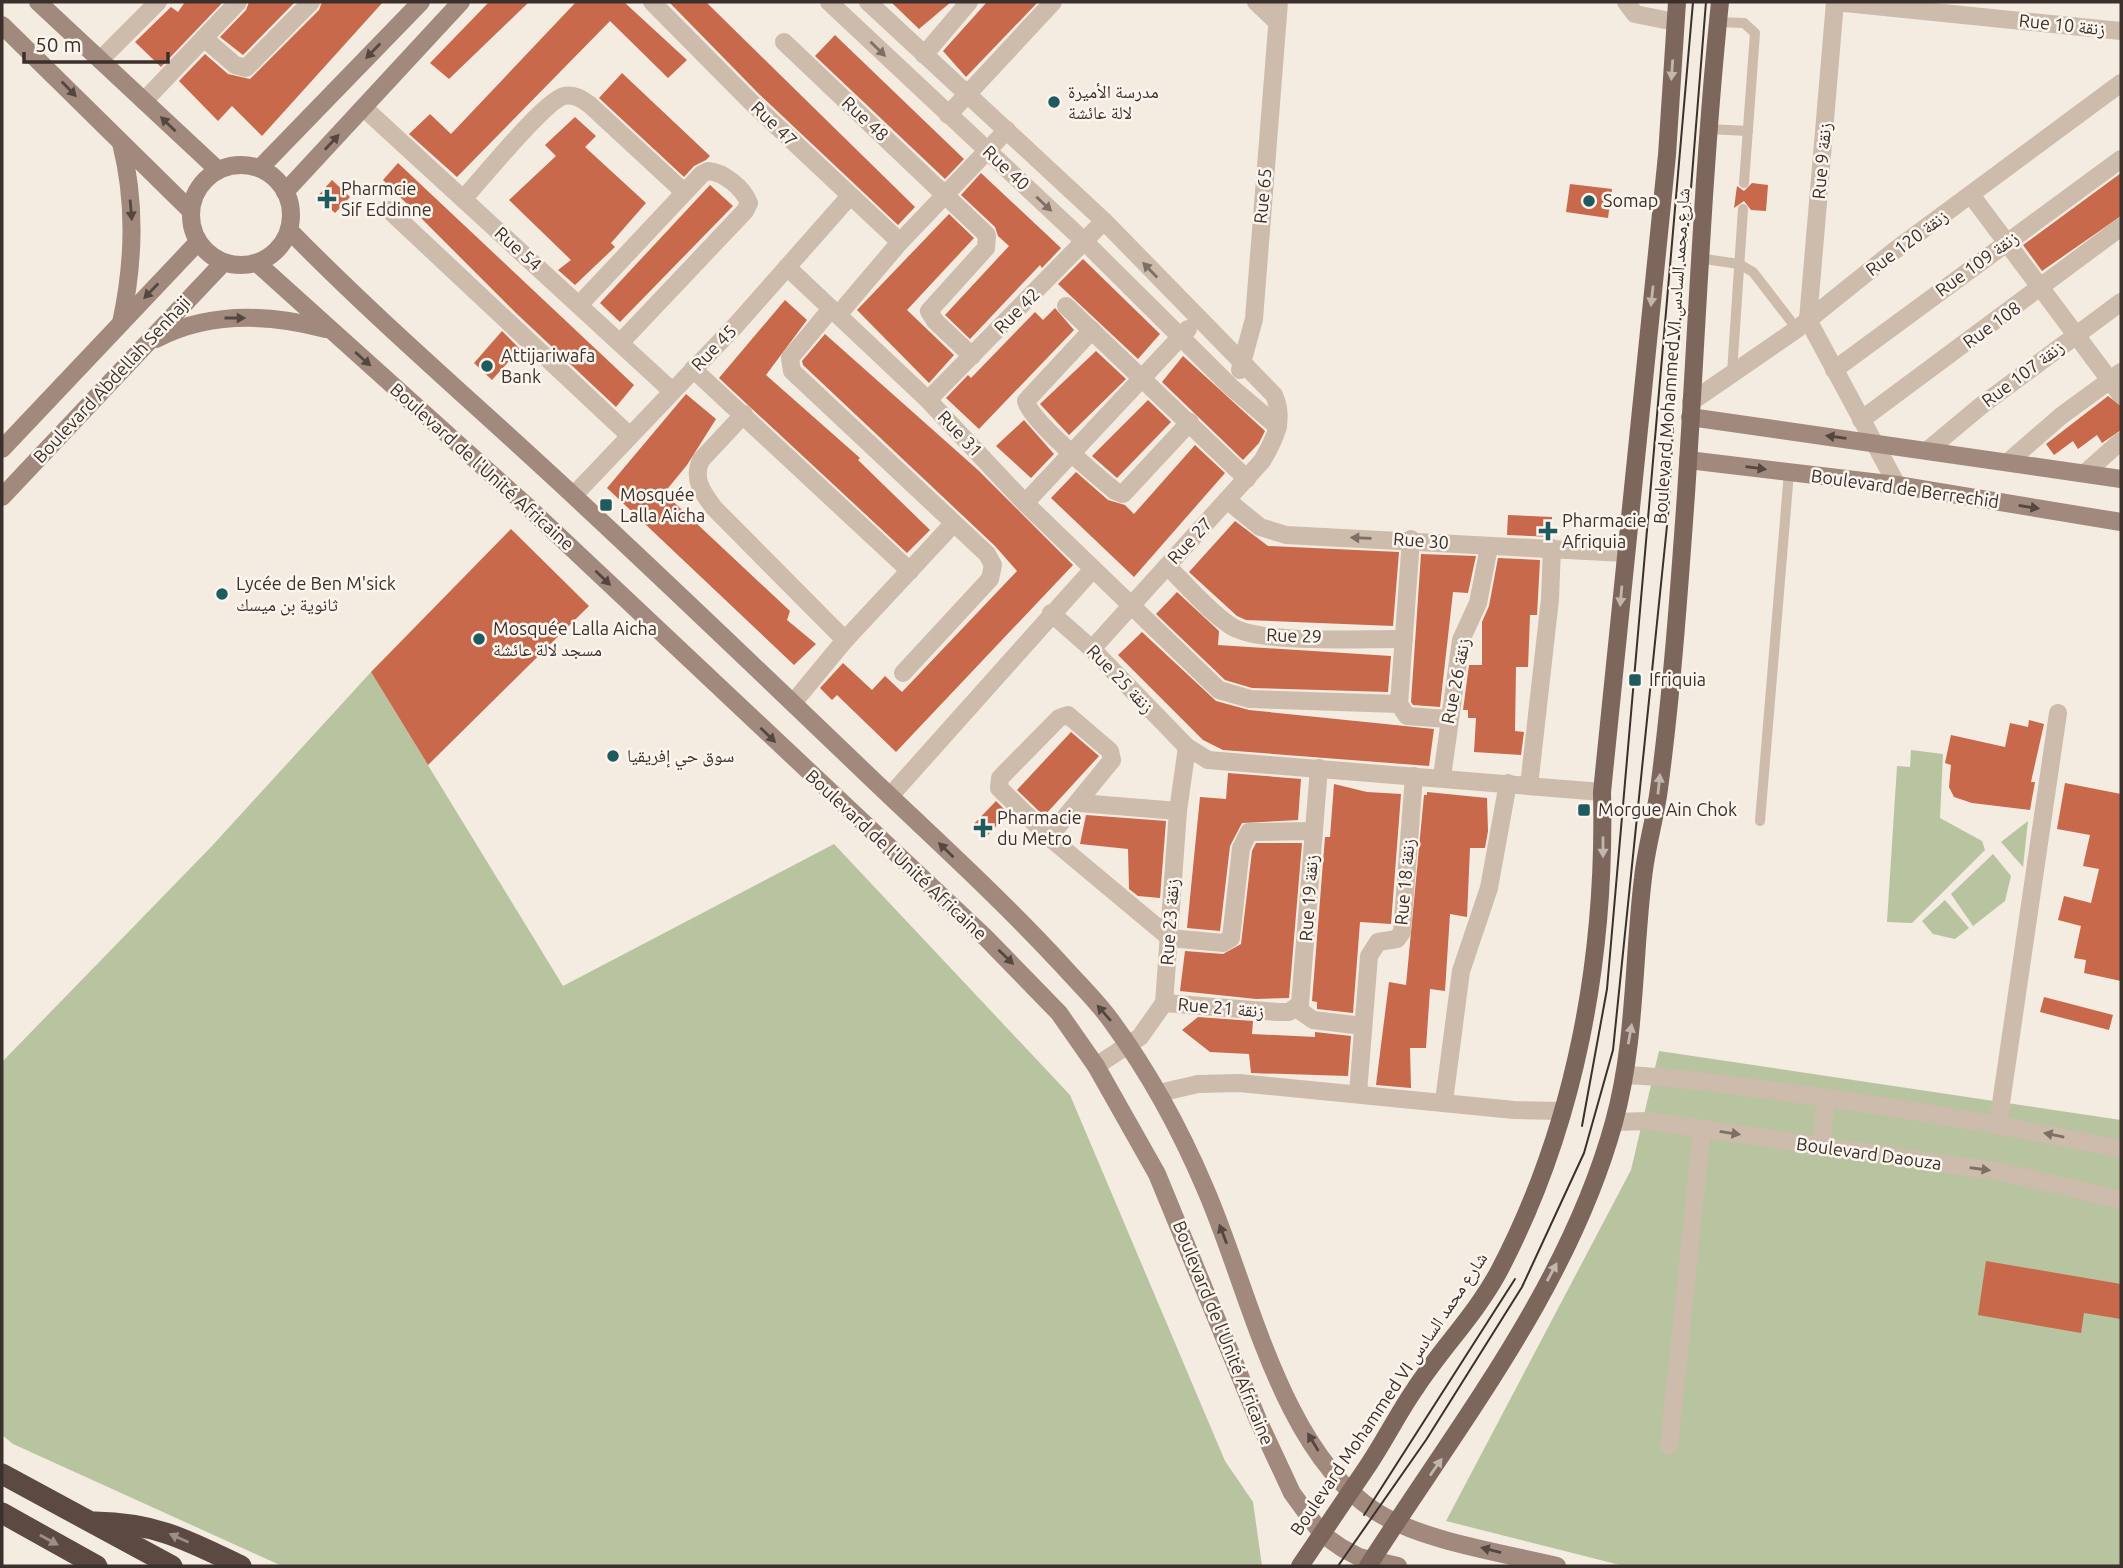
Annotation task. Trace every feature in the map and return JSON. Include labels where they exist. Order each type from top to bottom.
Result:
[{"type":"highway","points":[[6,1475],[172,1566]]},
{"type":"highway","points":[[2,1513],[97,1566]]},
{"type":"highway","points":[[91,1522],[132,1522],[163,1530],[241,1566]]},
{"type":"main road","points":[[38,2],[218,170]]},
{"type":"main road","points":[[260,168],[421,2]]},
{"type":"main road","points":[[285,192],[461,2]]},
{"type":"main road","name":"Boulevard Mohammed VI شارع محمد السادس","points":[[1300,1566],[1415,1388],[1459,1332],[1497,1275],[1536,1188],[1562,1111],[1588,1005],[1598,940],[1604,851],[1602,792],[1667,155],[1677,2]]},
{"type":"main road","name":"Boulevard Mohammed VI شارع محمد السادس","points":[[1370,1563],[1395,1522],[1446,1453],[1538,1297],[1578,1219],[1614,1122],[1624,1075],[1636,984],[1643,875],[1659,792],[1688,460],[1698,258],[1720,2]]},
{"type":"main road","points":[[2,25],[190,210],[198,242],[223,263],[258,264],[277,250],[290,231],[290,207],[285,192],[275,178],[260,168],[237,165],[218,170],[199,187],[190,210]]},
{"type":"main road","points":[[121,143],[127,167],[133,233],[121,323]]},
{"type":"main road","name":"Boulevard de l'Unité Africaine","points":[[290,231],[404,342],[573,495],[890,796],[1046,949],[1110,1018],[1159,1093],[1206,1189],[1281,1385],[1326,1464],[1349,1491],[1395,1522],[1454,1541],[1557,1566]]},
{"type":"main road","name":"Boulevard Abdellah Senhaji","points":[[2,449],[198,242]]},
{"type":"main road","name":"Boulevard Abdellah Senhaji","points":[[2,497],[223,263]]},
{"type":"main road","name":"Boulevard de l'Unité Africaine","points":[[258,264],[528,507],[985,937],[1059,1013],[1096,1066],[1157,1174],[1271,1451],[1292,1493],[1322,1534],[1342,1548],[1370,1563],[1398,1566]]},
{"type":"main road","points":[[147,343],[174,330],[213,319],[297,321],[331,331]]},
{"type":"main road","points":[[1690,409],[1873,442],[2121,479]]},
{"type":"main road","name":"Boulevard de Berrechid","points":[[1688,460],[1897,485],[2121,522]]},
{"type":"street","points":[[100,60],[158,2]]},
{"type":"street","points":[[144,102],[238,2]]},
{"type":"street","points":[[205,39],[234,65],[246,68],[311,2]]},
{"type":"street","name":"Rue 47","points":[[652,2],[751,102],[900,242]]},
{"type":"street","name":"Rue 40","points":[[829,2],[1085,242],[1231,387],[1278,427]]},
{"type":"street","name":"Rue 40","points":[[868,2],[1104,221],[1244,363],[1274,395],[1280,412],[1278,427]]},
{"type":"street","points":[[924,55],[969,2]]},
{"type":"street","points":[[948,115],[1053,2]]},
{"type":"street","points":[[1255,2],[1277,22]]},
{"type":"street","name":"Rue 65","points":[[1231,387],[1244,363],[1254,319],[1279,2]]},
{"type":"street","points":[[1626,2],[1635,14],[1675,22]]},
{"type":"street","name":"Rue 10 زنقة","points":[[1835,2],[1975,9],[2121,31]]},
{"type":"street","name":"Rue 9 زنقة","points":[[1802,324],[1835,2]]},
{"type":"street","name":"Rue 48","points":[[784,42],[982,230],[989,242],[929,311],[935,321],[972,356]]},
{"type":"street","name":"Rue 120 زنقة","points":[[1690,409],[1732,373],[1802,324],[1894,251],[2121,83]]},
{"type":"street","points":[[463,199],[552,103],[565,96],[579,97],[590,105],[684,192]]},
{"type":"street","name":"Rue 54","points":[[364,108],[673,391]]},
{"type":"street","points":[[904,673],[992,575],[993,565],[988,554],[792,371],[790,358],[1007,130]]},
{"type":"street","name":"Rue 109 زنقة","points":[[1834,370],[2121,159]]},
{"type":"street","points":[[579,305],[702,174],[712,171],[725,177],[744,193],[749,202],[745,211],[620,342]]},
{"type":"street","name":"Rue 45","points":[[573,495],[673,391],[850,195]]},
{"type":"street","points":[[1971,195],[2077,334],[2118,382],[2008,462]]},
{"type":"street","points":[[389,210],[630,436]]},
{"type":"street","name":"Rue 42","points":[[928,400],[1104,221]]},
{"type":"street","name":"Rue 108","points":[[1861,421],[2042,289],[2121,227]]},
{"type":"street","name":"Rue 31","points":[[787,267],[928,400],[1025,503],[1208,682],[1226,694],[1250,699],[1399,704]]},
{"type":"street","name":"Rue 107 زنقة","points":[[1928,450],[2121,302]]},
{"type":"street","points":[[1066,306],[1247,479]]},
{"type":"street","points":[[1025,503],[1070,452],[1198,319]]},
{"type":"street","points":[[1802,324],[1834,370],[1897,485]]},
{"type":"street","points":[[1092,330],[1026,401],[1029,411],[1070,452],[1115,491],[1123,494],[1190,422]]},
{"type":"street","points":[[693,369],[910,571]]},
{"type":"street","points":[[744,414],[701,460],[698,468],[699,485],[714,508],[845,640]]},
{"type":"street","name":"Rue 27","points":[[1092,649],[1247,479],[1262,461],[1278,427]]},
{"type":"street","points":[[2085,473],[2121,442]]},
{"type":"street","name":"Rue 30","points":[[1227,500],[1260,527],[1286,535],[1625,553]]},
{"type":"street","points":[[793,703],[845,640],[953,523]]},
{"type":"street","points":[[1411,540],[1399,704],[1407,716],[1448,719]]},
{"type":"street","name":"Rue 26 زنقة","points":[[1442,776],[1461,640],[1481,596],[1489,547]]},
{"type":"street","points":[[1529,786],[1550,599],[1552,548]]},
{"type":"street","name":"Rue 29","points":[[1167,566],[1219,617],[1241,631],[1264,636],[1404,639]]},
{"type":"street","points":[[890,796],[1093,569]]},
{"type":"street","name":"Rue 25 زنقة","points":[[1051,613],[1092,649],[1187,747],[1208,760],[1221,763],[1442,776],[1602,792]]},
{"type":"street","points":[[1998,1124],[2058,713]]},
{"type":"street","points":[[1049,837],[1080,803],[1112,760],[1112,755],[1074,717],[1064,715],[1000,778],[998,785],[1049,837],[1170,938],[1223,943],[1231,938],[1241,848],[1249,832],[1314,831]]},
{"type":"street","name":"Rue 23 زنقة","points":[[1164,1003],[1178,811],[1187,747]]},
{"type":"street","name":"Rue 19 زنقة","points":[[1296,1008],[1302,994],[1319,768]]},
{"type":"street","name":"Rue 18 زنقة","points":[[1358,1093],[1372,950],[1378,942],[1397,939],[1402,932],[1413,776]]},
{"type":"street","points":[[1444,1101],[1461,971],[1489,888],[1508,783]]},
{"type":"street","points":[[1080,803],[1178,811]]},
{"type":"street","points":[[1096,1066],[1129,1046],[1153,1022],[1164,1003]]},
{"type":"street","name":"Rue 21 زنقة","points":[[1164,1003],[1278,1012],[1296,1008]]},
{"type":"street","points":[[1296,1008],[1313,1020],[1363,1026]]},
{"type":"street","points":[[1624,1075],[1658,1076],[1826,1098],[1998,1124],[2121,1149]]},
{"type":"street","points":[[1159,1093],[1209,1083],[1358,1093],[1514,1110],[1562,1111]]},
{"type":"street","points":[[1821,1147],[1826,1098]]},
{"type":"street","name":"Boulevard Daouza","points":[[1614,1122],[1649,1121],[2007,1173],[2121,1200]]},
{"type":"street","points":[[1669,1446],[1702,1129]]},
{"type":"lane","points":[[1718,22],[1744,23],[1755,33],[1744,183]]},
{"type":"lane","points":[[1708,129],[1748,131]]},
{"type":"lane","points":[[1732,373],[1743,209]]},
{"type":"lane","points":[[1698,258],[1739,264],[1753,272],[1802,324]]},
{"type":"lane","points":[[1760,821],[1789,472]]},
{"type":"green space","points":[[371,672],[563,986],[834,844],[1070,1095],[1225,1461],[1253,1502],[1262,1566],[282,1566],[13,1444],[2,1435],[2,1062],[211,847]]},
{"type":"green space","points":[[1911,750],[1943,754],[1940,818],[1982,841],[1985,850],[1912,923],[1887,922],[1897,766],[1910,767]]},
{"type":"green space","points":[[2028,821],[2023,867],[2001,842]]},
{"type":"green space","points":[[1993,854],[2011,876],[2005,901],[1973,926],[1951,894]]},
{"type":"green space","points":[[1945,900],[1969,928],[1955,939],[1933,934],[1922,921]]},
{"type":"green space","points":[[1659,1051],[2121,1120],[2121,1566],[1624,1566],[1446,1521],[1631,1170]]},
{"type":"building","points":[[185,2],[223,2],[161,67],[135,42],[171,7],[178,12]]},
{"type":"building","points":[[249,2],[295,2],[243,55],[220,37],[246,10]]},
{"type":"building","points":[[322,2],[383,2],[262,136],[232,106],[218,121],[179,81],[205,54],[228,74],[250,79],[319,10]]},
{"type":"building","points":[[489,2],[529,2],[449,79],[430,63]]},
{"type":"building","points":[[576,2],[624,2],[687,60],[668,78],[610,21],[457,177],[409,134],[430,114],[451,134]]},
{"type":"building","points":[[669,2],[706,2],[915,207],[898,225],[759,94]]},
{"type":"building","points":[[891,2],[951,2],[919,29]]},
{"type":"building","points":[[987,2],[1038,2],[966,77],[943,51]]},
{"type":"building","points":[[835,35],[964,159],[945,179],[815,56]]},
{"type":"building","points":[[622,73],[710,156],[694,166],[684,177],[599,98]]},
{"type":"building","points":[[575,117],[596,136],[585,147],[646,203],[611,243],[615,247],[575,285],[558,270],[571,260],[509,200],[556,156],[545,145]]},
{"type":"building","points":[[398,163],[634,385],[616,407],[517,314],[383,180]]},
{"type":"building","points":[[981,173],[1061,248],[1042,268],[1040,265],[970,339],[945,315],[1009,246],[998,236],[995,227],[961,195]]},
{"type":"building","points":[[2121,173],[2121,216],[2042,271],[2023,245]]},
{"type":"building","points":[[332,180],[350,197],[335,213],[317,197]]},
{"type":"building","points":[[1752,183],[1768,185],[1766,211],[1751,210],[1744,201],[1734,208],[1737,186],[1744,191]]},
{"type":"building","name":"Somap","points":[[1570,184],[1612,189],[1608,218],[1566,212]]},
{"type":"building","points":[[710,185],[733,206],[620,322],[600,303]]},
{"type":"building","points":[[949,214],[974,238],[907,310],[954,355],[929,383],[857,310]]},
{"type":"building","points":[[1083,259],[1160,334],[1138,359],[1058,284]]},
{"type":"building","points":[[785,300],[807,320],[766,375],[860,458],[858,460],[930,530],[907,553],[719,378]]},
{"type":"building","points":[[1055,308],[1074,330],[979,429],[946,398],[968,375],[971,378],[1035,312],[1043,320]]},
{"type":"building","points":[[502,331],[520,349],[492,380],[474,363]]},
{"type":"building","points":[[825,334],[978,470],[1073,565],[896,752],[837,695],[832,700],[820,688],[843,663],[872,690],[885,676],[902,692],[1017,571],[995,546],[803,365],[802,361]]},
{"type":"building","points":[[1096,351],[1126,379],[1069,435],[1040,404]]},
{"type":"building","points":[[1183,356],[1265,431],[1259,443],[1243,460],[1162,382]]},
{"type":"building","points":[[686,394],[716,419],[687,465],[664,493],[790,611],[787,620],[816,644],[794,665],[607,488]]},
{"type":"building","points":[[2108,396],[2121,406],[2121,430],[2102,443],[2097,435],[2078,449],[2073,441],[2054,455],[2046,444]]},
{"type":"building","points":[[1148,400],[1171,422],[1117,478],[1092,456]]},
{"type":"building","points":[[1024,420],[1054,454],[1031,478],[996,446]]},
{"type":"building","points":[[1195,445],[1225,473],[1134,577],[1051,498],[1076,472],[1108,500],[1125,505],[1134,514]]},
{"type":"building","points":[[1508,515],[1552,517],[1552,537],[1507,535]]},
{"type":"building","points":[[1235,521],[1268,546],[1399,552],[1393,626],[1246,620],[1237,616],[1189,572]]},
{"type":"building","name":"Mosquée Lalla Aicha مسجد لالة عائشة","points":[[511,529],[589,606],[428,765],[371,672]]},
{"type":"building","points":[[1421,554],[1476,556],[1468,593],[1453,592],[1440,707],[1413,705],[1411,702]]},
{"type":"building","points":[[1498,558],[1540,560],[1537,615],[1530,615],[1528,667],[1516,667],[1515,731],[1524,732],[1521,755],[1474,752],[1476,718],[1468,718],[1468,710],[1463,710],[1469,665],[1482,665],[1482,622],[1489,606]]},
{"type":"building","points":[[1177,592],[1219,631],[1218,645],[1391,656],[1388,692],[1252,688],[1225,680],[1156,614]]},
{"type":"building","points":[[1142,632],[1216,701],[1249,710],[1434,729],[1429,766],[1223,750],[1203,740],[1118,655]]},
{"type":"building","points":[[2029,720],[2044,724],[2031,782],[2035,782],[2030,810],[1972,803],[1954,797],[1949,787],[1951,765],[1945,763],[1951,735],[2005,747],[2010,723],[2028,727]]},
{"type":"building","points":[[1071,732],[1099,756],[1044,816],[1017,790]]},
{"type":"building","points":[[1228,773],[1301,779],[1298,820],[1242,823],[1230,846],[1220,931],[1187,928],[1200,797],[1226,799]]},
{"type":"building","points":[[2065,783],[2121,794],[2121,981],[2084,973],[2086,960],[2074,958],[2081,926],[2058,920],[2064,896],[2091,903],[2099,869],[2083,866],[2090,835],[2057,829]]},
{"type":"building","points":[[1334,784],[1367,792],[1401,794],[1391,924],[1360,922],[1353,1013],[1317,1009],[1317,1002],[1312,1001],[1325,837],[1330,837]]},
{"type":"building","points":[[1427,792],[1487,798],[1488,831],[1485,848],[1470,848],[1467,917],[1450,914],[1445,991],[1430,989],[1426,1048],[1410,1048],[1411,1088],[1376,1085],[1389,982],[1406,985],[1424,795],[1427,795]]},
{"type":"building","points":[[996,801],[1008,813],[985,838],[972,826]]},
{"type":"building","points":[[1086,815],[1166,821],[1160,898],[1138,896],[1129,889],[1128,849],[1080,844]]},
{"type":"building","points":[[1256,843],[1302,843],[1289,998],[1256,999],[1180,991],[1185,951],[1223,954],[1241,944],[1252,851]]},
{"type":"building","points":[[2044,997],[2113,1015],[2109,1030],[2040,1012]]},
{"type":"building","points":[[1198,1017],[1253,1021],[1252,1034],[1315,1037],[1315,1032],[1351,1036],[1348,1076],[1251,1073],[1249,1054],[1210,1052],[1182,1030]]},
{"type":"building","points":[[1986,1261],[2121,1284],[2121,1319],[2084,1313],[2081,1333],[1978,1315]]},
{"type":"tram line","points":[[1582,1126],[1607,989],[1693,2]]},
{"type":"tram line","points":[[1338,1566],[1426,1440],[1522,1287],[1584,1153],[1613,1050],[1668,516],[1676,374],[1706,2]]},
{"type":"tram line","points":[[1364,1515],[1515,1279]]},
{"type":"place","name":"مدرسة الأميرة لالة عائشة","points":[[1054,102]]},
{"type":"place","name":"Pharmcie Sif Eddinne","points":[[327,199]]},
{"type":"place","name":"Somap","points":[[1589,201]]},
{"type":"place","name":"Attijariwafa Bank","points":[[487,366]]},
{"type":"place","name":"Mosquée Lalla Aicha","points":[[606,505]]},
{"type":"place","name":"Pharmacie Afriquia","points":[[1548,531]]},
{"type":"place","name":"Lycée de Ben M'sick ثانوية بن ميسك","points":[[222,594]]},
{"type":"place","name":"Mosquée Lalla Aicha مسجد لالة عائشة","points":[[479,639]]},
{"type":"place","name":"Ifriquia","points":[[1635,680]]},
{"type":"place","name":"سوق حي إفريقيا","points":[[613,756]]},
{"type":"place","name":"Morgue Ain Chok","points":[[1584,810]]},
{"type":"place","name":"Pharmacie du Metro","points":[[983,828]]}]
